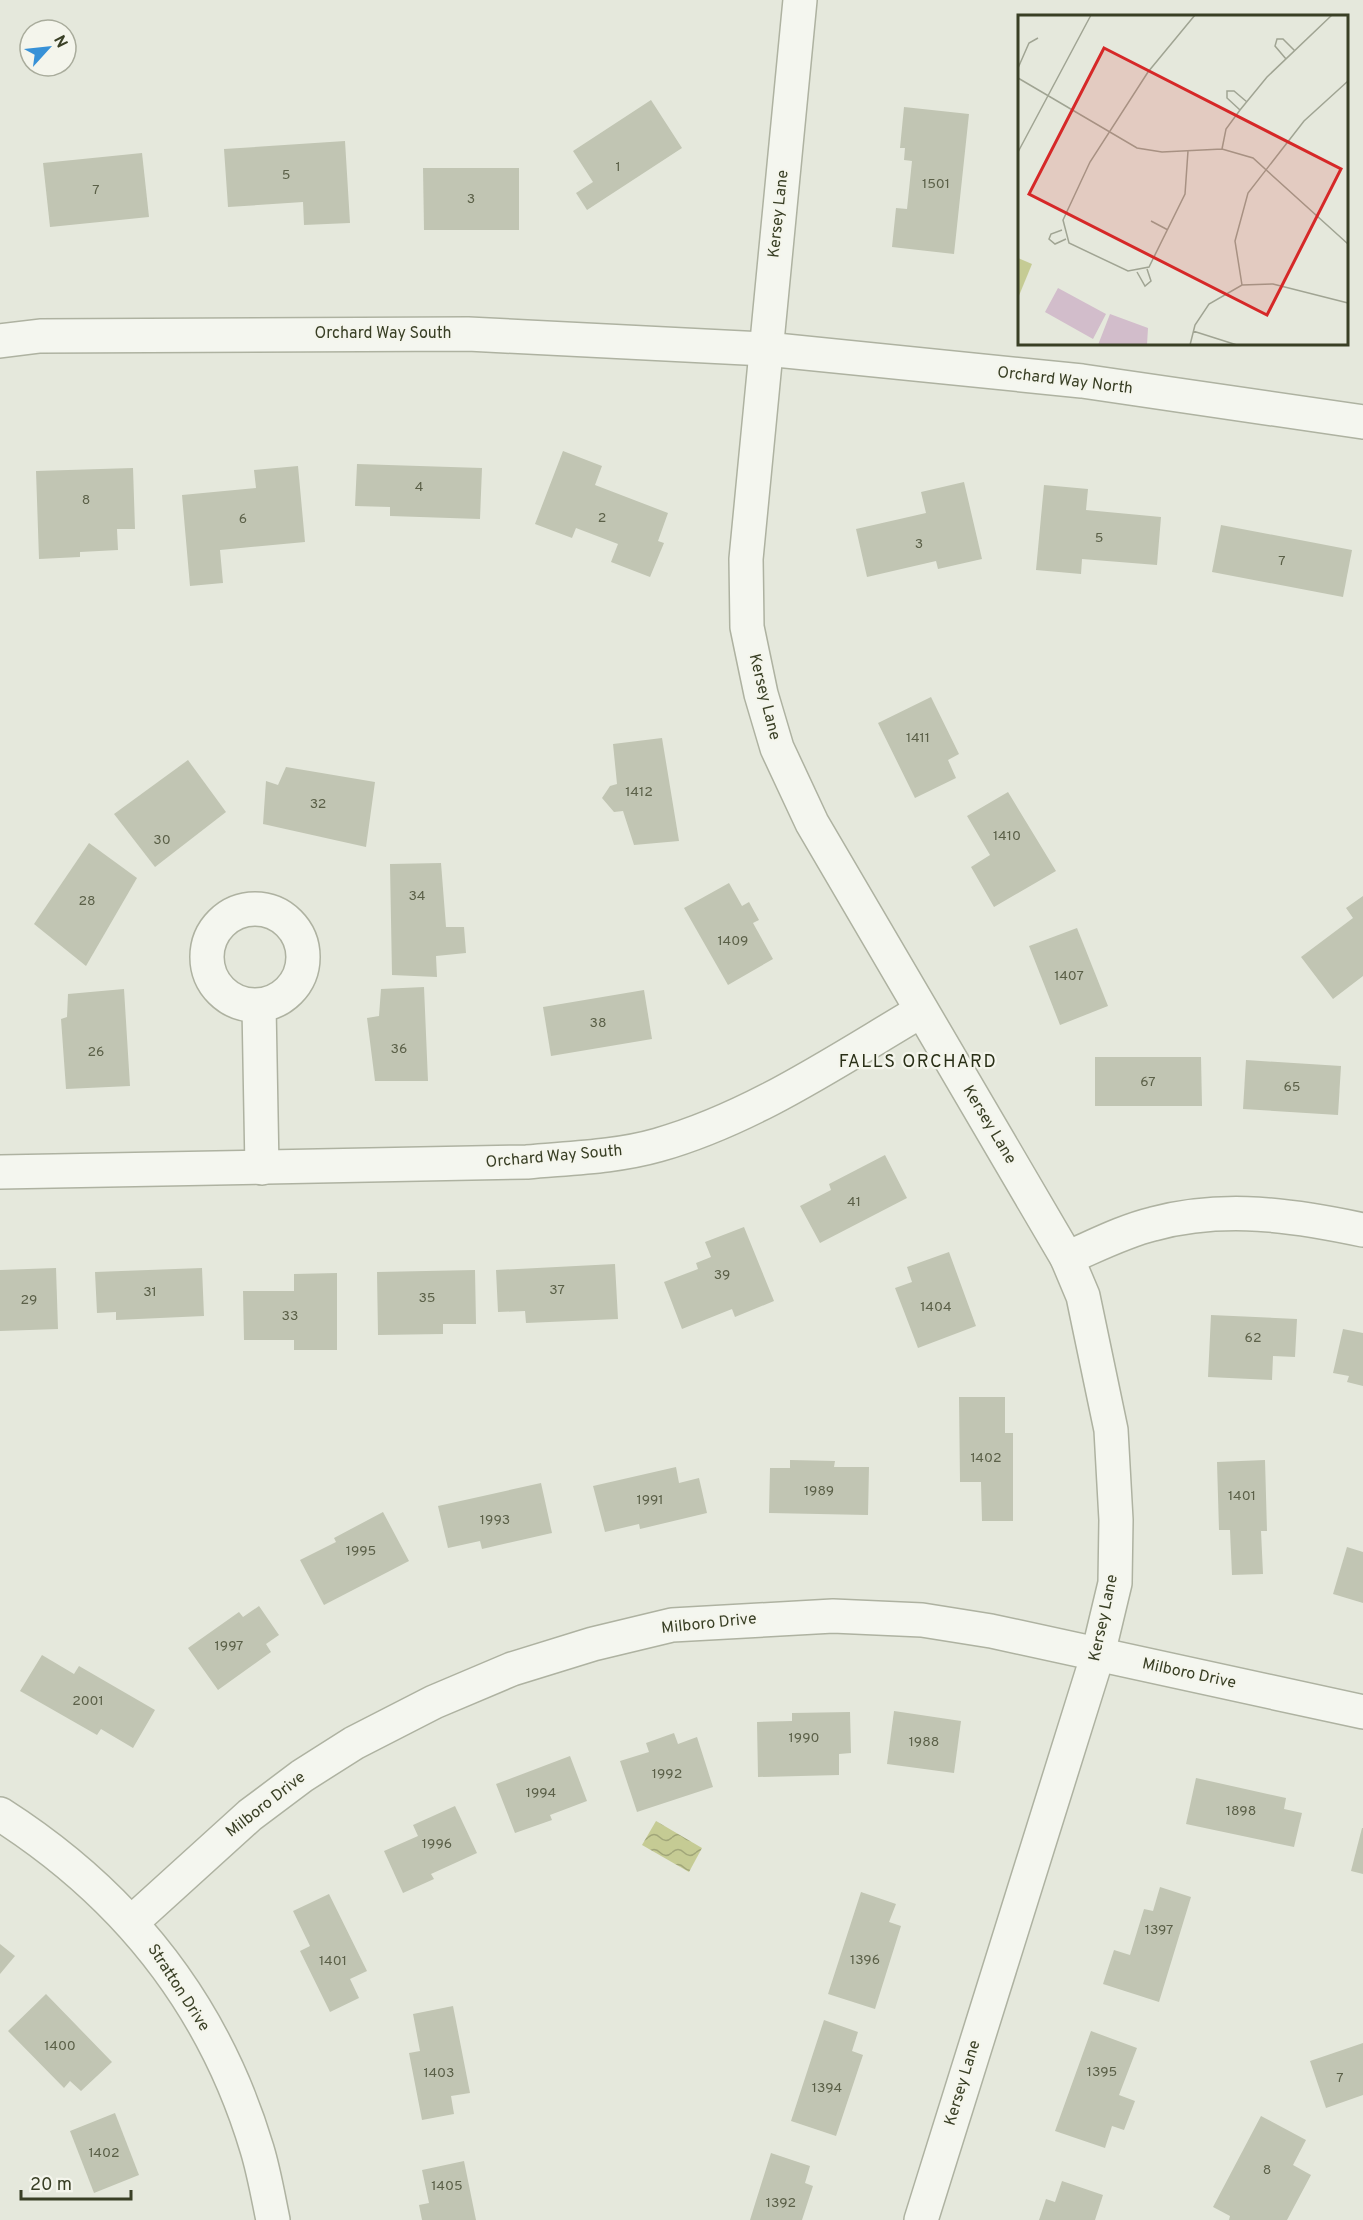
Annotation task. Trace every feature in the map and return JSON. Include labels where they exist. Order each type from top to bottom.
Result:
[{"type":"street","name":"Kersey Lane","points":[[800,0],[746,559],[747,627],[761,694],[777,748],[812,823],[1067,1258],[1083,1296],[1111,1430],[1116,1520],[1115,1582],[1098,1654],[921,2220]]},
{"type":"street","name":"Orchard Way South","points":[[0,341],[40,336],[468,334],[766,349]]},
{"type":"street","name":"Orchard Way North","points":[[766,349],[1082,381],[1363,422]]},
{"type":"street","points":[[259,1006],[262,1168]]},
{"type":"street","name":"Orchard Way South","points":[[0,1172],[527,1162],[591,1156],[655,1146],[693,1134],[777,1096],[921,1011]]},
{"type":"street","points":[[1067,1258],[1151,1224],[1188,1216],[1223,1212],[1269,1214],[1315,1220],[1363,1230]]},
{"type":"street","name":"Milboro Drive","points":[[132,1922],[250,1815],[302,1776],[354,1743],[434,1702],[503,1673],[593,1644],[672,1625],[833,1616],[922,1620],[991,1631],[1363,1712]]},
{"type":"street","name":"Stratton Drive","points":[[0,1814],[59,1855],[132,1922],[169,1968],[201,2020],[234,2084],[257,2150],[273,2220]]},
{"type":"water","points":[[656,1821],[702,1848],[689,1872],[642,1845]]},
{"type":"building","points":[[651,100],[682,148],[587,210],[576,193],[593,182],[573,151]]},
{"type":"building","points":[[904,107],[969,114],[954,254],[892,247],[896,208],[907,209],[912,161],[904,160],[905,148],[900,148]]},
{"type":"building","points":[[345,141],[350,223],[304,225],[303,202],[228,207],[224,149]]},
{"type":"building","points":[[142,153],[149,217],[50,227],[43,163]]},
{"type":"building","points":[[423,168],[519,168],[519,230],[424,230]]},
{"type":"building","points":[[563,451],[602,466],[595,485],[668,513],[658,541],[664,543],[650,577],[611,562],[618,544],[576,528],[572,538],[535,524]]},
{"type":"building","points":[[357,464],[482,468],[480,519],[390,516],[390,507],[355,506]]},
{"type":"building","points":[[298,466],[305,542],[220,550],[223,583],[190,586],[182,495],[256,488],[254,470]]},
{"type":"building","points":[[133,468],[135,529],[117,529],[118,550],[80,552],[80,557],[39,559],[36,471]]},
{"type":"building","points":[[964,482],[982,559],[938,569],[936,561],[867,577],[856,529],[926,513],[921,492]]},
{"type":"building","points":[[1044,485],[1088,489],[1086,510],[1161,517],[1157,565],[1082,559],[1081,574],[1036,570]]},
{"type":"building","points":[[1221,525],[1352,550],[1343,597],[1212,572]]},
{"type":"building","points":[[931,697],[959,754],[948,760],[956,778],[915,798],[878,723]]},
{"type":"building","points":[[662,738],[679,841],[634,845],[623,811],[614,812],[602,798],[610,786],[617,784],[613,744]]},
{"type":"building","points":[[188,760],[226,812],[155,867],[114,814]]},
{"type":"building","points":[[286,767],[375,782],[366,847],[263,824],[266,781],[278,785]]},
{"type":"building","points":[[1008,792],[1056,871],[994,907],[971,867],[990,855],[967,816]]},
{"type":"building","points":[[89,843],[137,878],[86,966],[34,924]]},
{"type":"building","points":[[441,863],[446,927],[464,927],[466,953],[436,956],[437,977],[392,975],[390,864]]},
{"type":"building","points":[[729,883],[742,906],[749,902],[759,920],[753,923],[773,959],[728,985],[684,908]]},
{"type":"building","points":[[1363,896],[1363,976],[1333,999],[1301,957],[1353,918],[1346,908]]},
{"type":"building","points":[[1077,928],[1108,1006],[1060,1025],[1029,946]]},
{"type":"building","points":[[424,987],[428,1081],[375,1081],[367,1018],[379,1016],[381,989]]},
{"type":"building","points":[[124,989],[130,1086],[66,1089],[61,1019],[67,1017],[68,994]]},
{"type":"building","points":[[644,990],[652,1039],[551,1056],[543,1007]]},
{"type":"building","points":[[1095,1057],[1201,1057],[1202,1106],[1095,1106]]},
{"type":"building","points":[[1246,1060],[1341,1066],[1338,1115],[1243,1109]]},
{"type":"building","points":[[885,1155],[907,1198],[820,1243],[800,1206],[831,1190],[829,1184]]},
{"type":"building","points":[[744,1227],[774,1301],[735,1317],[732,1309],[682,1329],[664,1282],[698,1269],[696,1263],[711,1257],[705,1242]]},
{"type":"building","points":[[949,1252],[976,1326],[918,1348],[895,1288],[912,1282],[907,1267]]},
{"type":"building","points":[[615,1264],[618,1319],[526,1323],[525,1311],[498,1312],[496,1270]]},
{"type":"building","points":[[56,1268],[58,1329],[0,1331],[0,1270]]},
{"type":"building","points":[[202,1268],[204,1316],[116,1320],[116,1312],[97,1313],[95,1272]]},
{"type":"building","points":[[475,1270],[476,1324],[443,1324],[443,1334],[378,1335],[377,1272]]},
{"type":"building","points":[[337,1273],[337,1350],[294,1350],[294,1340],[244,1340],[243,1291],[294,1291],[294,1274]]},
{"type":"building","points":[[1211,1315],[1297,1319],[1295,1357],[1273,1356],[1272,1380],[1208,1377]]},
{"type":"building","points":[[1343,1329],[1363,1333],[1363,1386],[1347,1382],[1349,1376],[1333,1373]]},
{"type":"building","points":[[959,1397],[1005,1397],[1005,1433],[1013,1433],[1013,1521],[982,1521],[981,1482],[960,1482]]},
{"type":"building","points":[[790,1460],[835,1461],[834,1467],[869,1467],[868,1515],[769,1513],[770,1468],[790,1468]]},
{"type":"building","points":[[1265,1460],[1267,1531],[1261,1531],[1263,1574],[1232,1575],[1230,1530],[1219,1530],[1217,1462]]},
{"type":"building","points":[[676,1467],[679,1483],[699,1478],[707,1513],[640,1529],[639,1524],[605,1532],[593,1486]]},
{"type":"building","points":[[541,1483],[552,1533],[482,1549],[480,1541],[448,1548],[438,1506]]},
{"type":"building","points":[[383,1512],[409,1561],[324,1605],[300,1560],[336,1542],[334,1538]]},
{"type":"building","points":[[1347,1547],[1363,1552],[1363,1603],[1333,1594]]},
{"type":"building","points":[[259,1606],[279,1635],[266,1644],[271,1652],[218,1690],[188,1648],[239,1612],[243,1617]]},
{"type":"building","points":[[42,1655],[74,1674],[79,1666],[155,1710],[133,1748],[101,1729],[97,1735],[20,1691]]},
{"type":"building","points":[[894,1711],[961,1721],[954,1773],[887,1764]]},
{"type":"building","points":[[850,1712],[851,1753],[839,1754],[839,1775],[758,1777],[757,1722],[792,1721],[792,1713]]},
{"type":"building","points":[[674,1733],[678,1744],[697,1737],[713,1787],[637,1812],[620,1761],[649,1752],[646,1743]]},
{"type":"building","points":[[570,1756],[587,1801],[550,1815],[552,1820],[515,1833],[496,1784]]},
{"type":"building","points":[[1196,1778],[1286,1798],[1284,1809],[1302,1813],[1294,1847],[1186,1824]]},
{"type":"building","points":[[455,1806],[477,1853],[431,1874],[434,1879],[403,1893],[384,1851],[418,1836],[413,1825]]},
{"type":"building","points":[[1363,1828],[1363,1874],[1351,1871]]},
{"type":"building","points":[[1160,1887],[1191,1897],[1159,2002],[1103,1984],[1114,1950],[1130,1955],[1144,1909],[1153,1911]]},
{"type":"building","points":[[861,1892],[896,1904],[889,1922],[901,1926],[875,2009],[828,1994]]},
{"type":"building","points":[[329,1894],[367,1971],[350,1979],[359,1998],[330,2012],[300,1951],[310,1946],[293,1911]]},
{"type":"building","points":[[0,1944],[15,1956],[0,1974]]},
{"type":"building","points":[[46,1994],[112,2062],[81,2091],[70,2081],[64,2088],[8,2031]]},
{"type":"building","points":[[453,2006],[470,2093],[451,2096],[454,2114],[422,2120],[409,2053],[420,2051],[413,2014]]},
{"type":"building","points":[[824,2020],[858,2032],[852,2051],[863,2055],[836,2136],[791,2121]]},
{"type":"building","points":[[1091,2031],[1137,2048],[1119,2095],[1135,2101],[1124,2130],[1112,2126],[1105,2148],[1055,2131]]},
{"type":"building","points":[[1363,2043],[1363,2095],[1326,2108],[1310,2061]]},
{"type":"building","points":[[115,2113],[139,2175],[94,2193],[70,2131]]},
{"type":"building","points":[[1261,2116],[1306,2140],[1293,2165],[1311,2175],[1287,2220],[1229,2220],[1230,2216],[1213,2207]]},
{"type":"building","points":[[771,2153],[810,2166],[805,2183],[813,2186],[802,2220],[750,2220]]},
{"type":"building","points":[[464,2161],[476,2220],[422,2220],[419,2205],[429,2203],[422,2170]]},
{"type":"building","points":[[1062,2181],[1103,2195],[1095,2220],[1039,2220],[1046,2199],[1055,2202]]},
{"type":"district","name":"FALLS ORCHARD","points":[[918,1062]]}]
